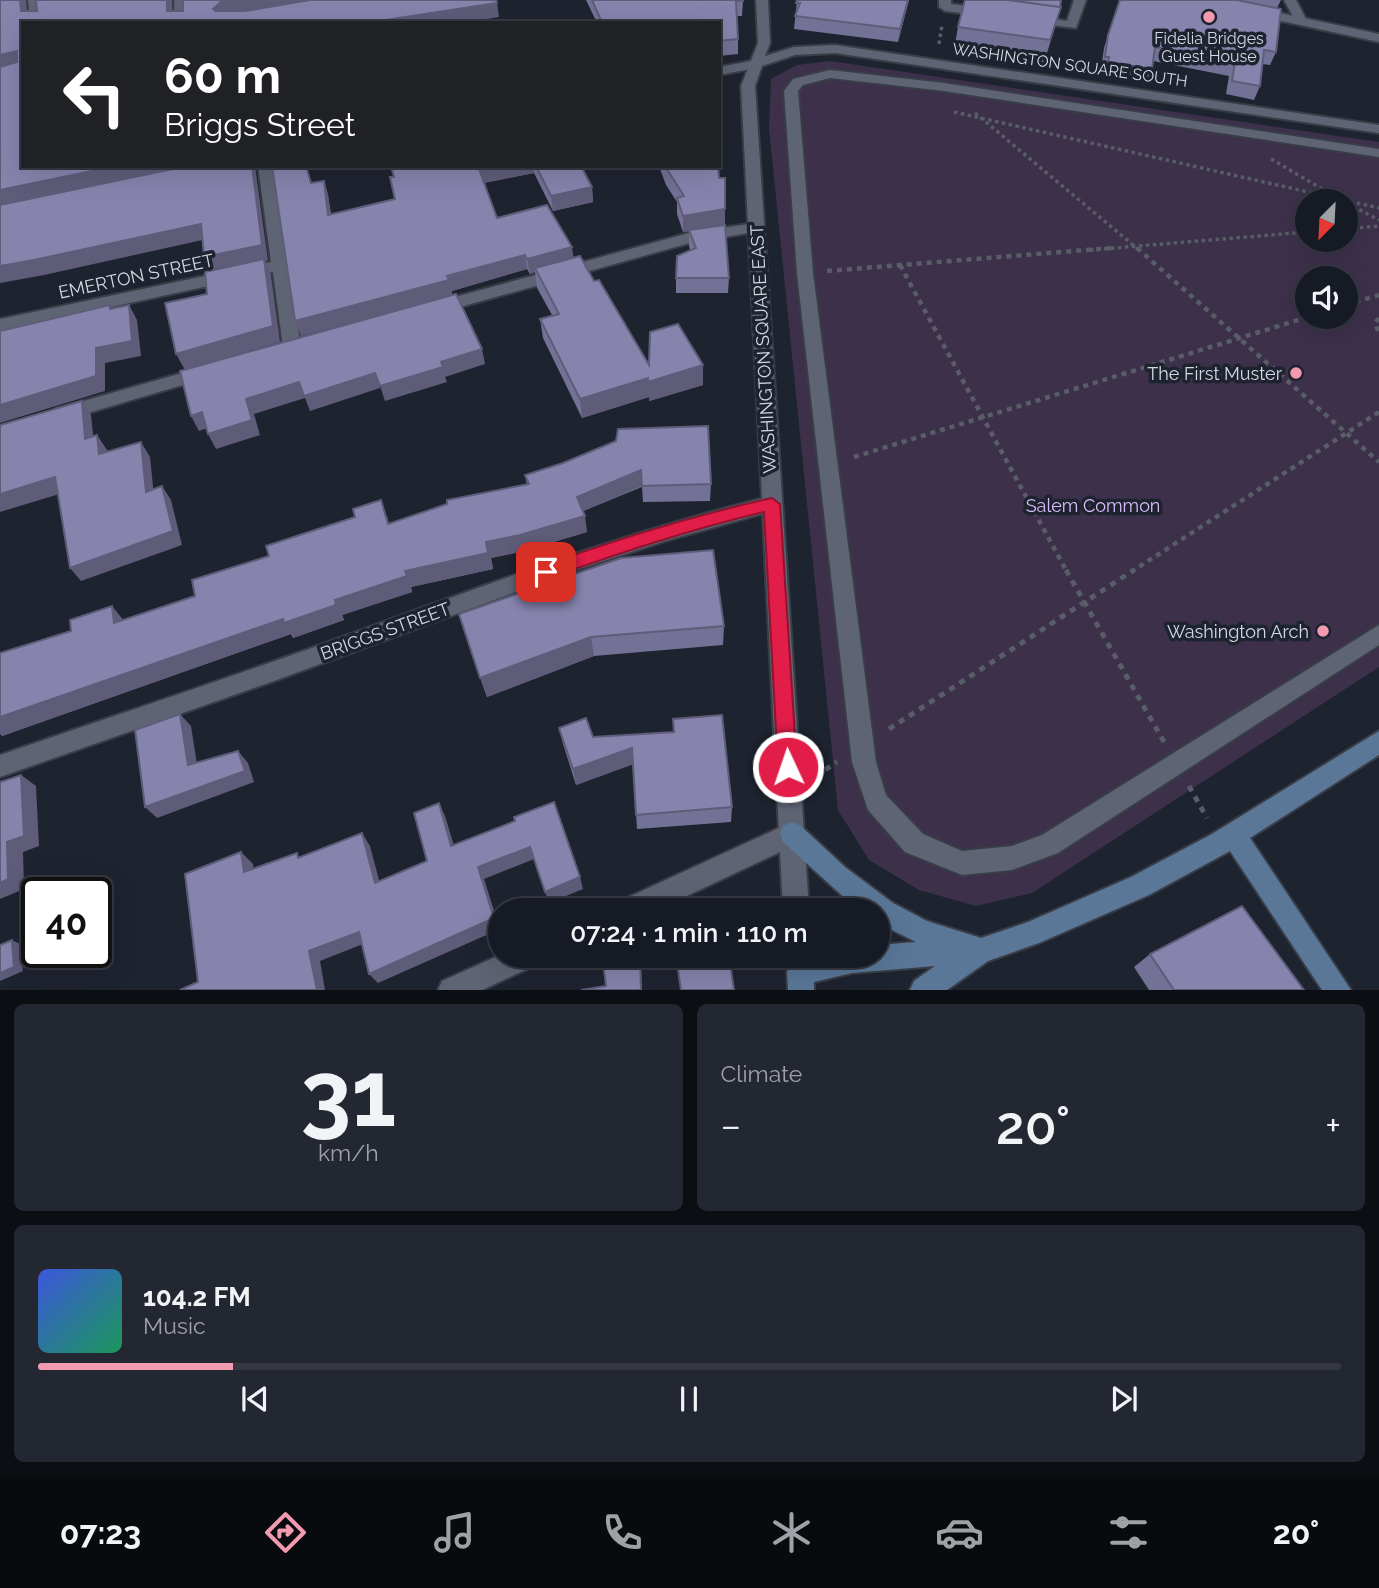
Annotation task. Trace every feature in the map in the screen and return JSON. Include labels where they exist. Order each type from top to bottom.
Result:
[{"type":"main road","points":[[923,989],[981,951],[1030,934],[1104,902],[1227,839],[1379,742]]},
{"type":"main road","points":[[792,834],[845,886],[878,908],[920,931],[981,951]]},
{"type":"main road","points":[[1227,839],[1338,989]]},
{"type":"main road","points":[[800,972],[852,960],[981,951]]},
{"type":"street","points":[[34,0],[36,21]]},
{"type":"street","points":[[180,0],[181,21]]},
{"type":"street","name":"WASHINGTON SQUARE EAST","points":[[762,0],[764,43],[748,86],[795,898]]},
{"type":"street","points":[[945,4],[1072,25],[1080,0]]},
{"type":"street","points":[[1202,0],[1379,38]]},
{"type":"street","points":[[1290,0],[1301,21]]},
{"type":"street","name":"WASHINGTON SQUARE SOUTH","points":[[721,71],[756,64],[793,51],[835,49],[1379,129]]},
{"type":"street","points":[[1379,153],[944,87],[830,74],[798,82],[791,91],[805,273],[862,747],[876,802],[914,843],[962,863],[1012,858],[1049,844],[1379,634]]},
{"type":"street","points":[[265,168],[292,347]]},
{"type":"street","points":[[422,312],[689,238],[755,228]]},
{"type":"street","name":"EMERTON STREET","points":[[0,325],[279,265]]},
{"type":"street","points":[[40,421],[226,366]]},
{"type":"street","name":"BRIGGS STREET","points":[[0,766],[321,654],[621,544],[698,521],[772,504]]},
{"type":"street","points":[[655,898],[792,834]]},
{"type":"street","points":[[451,989],[499,968]]},
{"type":"path","points":[[935,63],[945,4]]},
{"type":"path","points":[[944,87],[1135,246],[1379,463]]},
{"type":"path","points":[[941,109],[1379,208]]},
{"type":"path","points":[[1358,209],[1379,220]]},
{"type":"path","points":[[1358,228],[1379,226]]},
{"type":"path","points":[[805,273],[1295,233]]},
{"type":"path","points":[[900,265],[1085,605],[1176,763],[1227,839]]},
{"type":"path","points":[[1358,301],[1379,295]]},
{"type":"path","points":[[1379,318],[1375,324],[1379,333]]},
{"type":"path","points":[[828,465],[1295,321]]},
{"type":"path","points":[[789,792],[1085,605],[1379,412]]},
{"type":"green space","name":"Salem Common","points":[[830,61],[1379,142],[1379,667],[1032,893],[976,906],[919,890],[869,860],[838,810],[769,128],[771,79],[797,65]]},
{"type":"building","points":[[0,0],[20,0],[21,11],[37,11],[36,0],[167,0],[167,11],[183,11],[183,0],[235,0],[221,2],[213,9],[216,11],[245,11],[310,0],[496,0],[497,3],[379,21],[21,21],[21,168],[106,168],[0,190],[0,67],[17,62],[17,51],[0,55]]},
{"type":"building","points":[[592,0],[743,0],[736,1],[738,39],[721,41],[721,21],[601,21]]},
{"type":"building","points":[[797,0],[908,0],[900,29],[795,16],[800,3],[796,3]]},
{"type":"building","points":[[965,0],[1008,0],[1061,7],[1050,40],[958,27]]},
{"type":"building","points":[[1008,0],[1061,0],[1060,7]]},
{"type":"building","points":[[1120,0],[1237,0],[1281,9],[1276,52],[1264,50],[1260,86],[1232,81],[1235,62],[1155,47],[1152,69],[1108,62],[1109,57],[1105,57],[1108,35]]},
{"type":"building","points":[[177,168],[252,168],[262,245],[204,257],[201,224],[0,266],[0,205]]},
{"type":"building","points":[[272,168],[307,168],[311,183],[324,181],[328,215],[395,199],[390,177],[394,177],[392,168],[483,168],[479,169],[497,218],[547,205],[572,247],[527,259],[525,255],[447,276],[449,280],[295,321]]},
{"type":"building","points":[[537,168],[582,168],[592,187],[551,196]]},
{"type":"building","points":[[666,168],[718,168],[719,178],[725,178],[725,209],[683,216],[677,198],[684,196]]},
{"type":"building","points":[[725,225],[729,278],[676,278],[677,256],[696,248],[689,230]]},
{"type":"building","points":[[580,256],[594,281],[599,280],[649,365],[650,332],[678,324],[703,365],[648,382],[648,378],[580,399],[540,319],[559,314],[535,268]]},
{"type":"building","points":[[264,259],[273,326],[176,354],[165,303],[207,294],[205,272]]},
{"type":"building","points":[[456,294],[482,349],[441,362],[443,367],[380,386],[375,373],[304,396],[299,382],[246,399],[252,420],[208,434],[202,412],[191,416],[180,371]]},
{"type":"building","points":[[110,305],[110,309],[129,305],[132,341],[96,348],[96,376],[0,405],[0,331]]},
{"type":"building","points":[[82,401],[85,439],[97,435],[99,454],[141,442],[146,492],[162,486],[173,531],[70,568],[55,477],[0,494],[0,425]]},
{"type":"building","points":[[708,426],[711,484],[642,486],[641,470],[577,497],[585,516],[486,542],[488,553],[405,571],[407,576],[335,600],[336,605],[284,623],[283,619],[0,717],[0,653],[71,631],[70,620],[112,606],[114,623],[195,596],[192,580],[269,556],[266,546],[355,517],[353,509],[381,500],[388,524],[447,504],[447,500],[529,484],[525,475],[616,441],[618,429]]},
{"type":"building","points":[[713,550],[724,626],[591,637],[480,678],[459,614],[621,558]]},
{"type":"building","points":[[180,714],[188,765],[238,751],[245,771],[145,807],[135,730]]},
{"type":"building","points":[[722,715],[732,807],[636,815],[632,748],[573,769],[559,728],[586,718],[593,737],[674,732],[673,719]]},
{"type":"building","points":[[21,775],[24,836],[7,842],[8,879],[0,883],[0,782]]},
{"type":"building","points":[[554,802],[580,877],[545,892],[530,847],[478,867],[488,899],[488,921],[369,974],[359,932],[309,951],[317,990],[180,990],[198,982],[185,874],[241,852],[244,872],[297,853],[298,858],[362,833],[375,883],[427,861],[414,813],[439,803],[451,846],[515,821],[514,817]]},
{"type":"building","points":[[1242,906],[1304,990],[1174,990],[1150,954]]},
{"type":"building","points":[[12,940],[14,967],[0,973],[0,945]]},
{"type":"building","points":[[604,968],[640,968],[641,990],[581,990],[606,986]]},
{"type":"building","points":[[678,968],[731,968],[734,990],[681,990]]},
{"type":"place","name":"Fidelia Bridges Guest House","points":[[1209,17]]},
{"type":"place","name":"The First Muster","points":[[1296,373]]},
{"type":"place","name":"Washington Arch","points":[[1323,631]]},
{"type":"route","points":[[546,572],[621,544],[698,521],[772,504],[788,767]]}]
